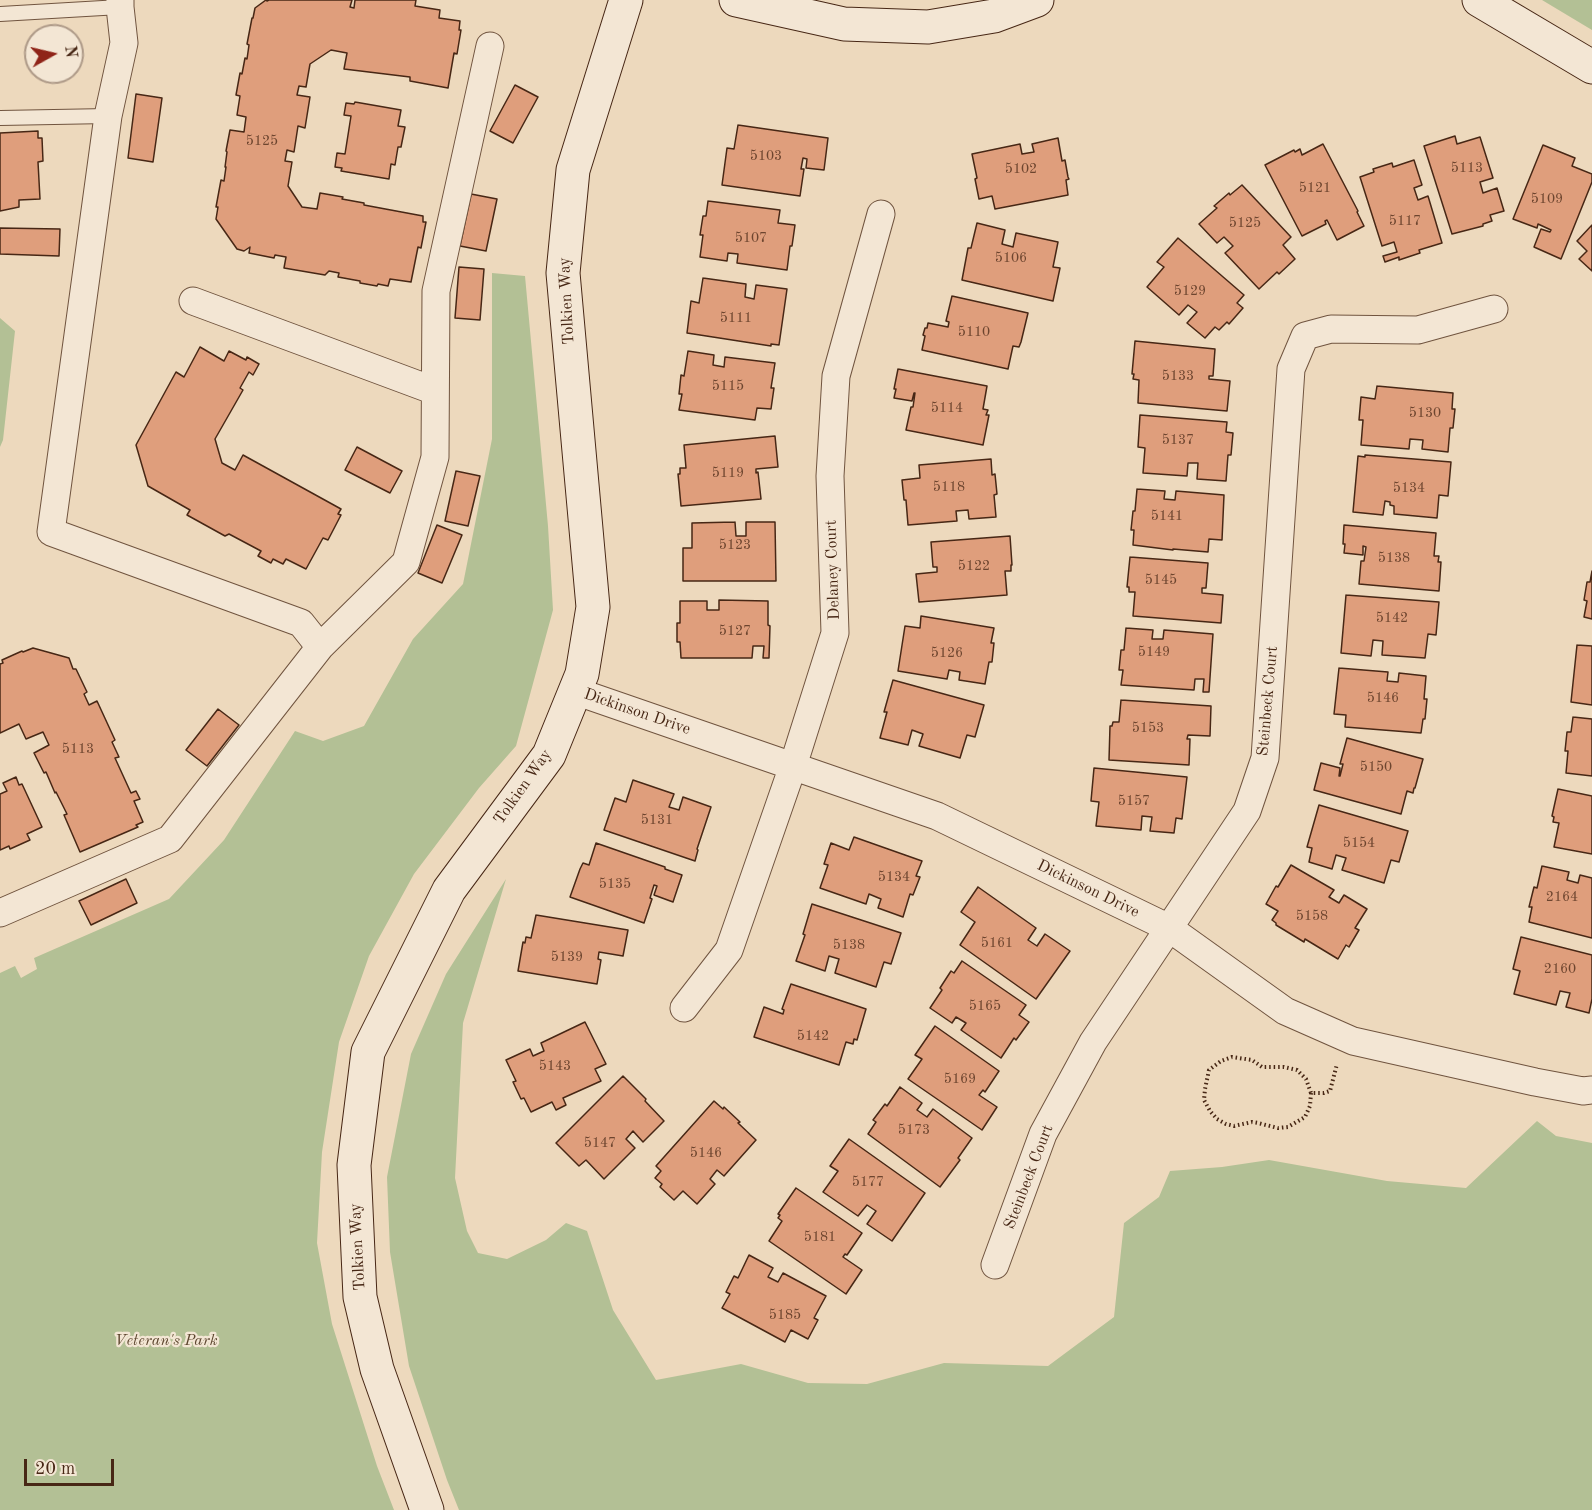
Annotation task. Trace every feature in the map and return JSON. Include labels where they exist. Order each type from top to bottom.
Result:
[{"type":"street","name":"Tolkien Way","points":[[427,1510],[377,1369],[360,1297],[354,1165],[368,1052],[449,890],[549,755],[582,674],[593,607],[563,273],[573,170],[626,0]]},
{"type":"street","points":[[736,0],[844,24],[928,27],[994,15],[1037,0]]},
{"type":"street","points":[[1479,0],[1592,67]]},
{"type":"street","points":[[120,4],[124,43],[108,116],[51,532],[302,623],[320,647]]},
{"type":"street","points":[[0,913],[170,839],[320,647],[406,562],[435,458],[436,291],[490,46]]},
{"type":"street","name":"Delaney Court","points":[[684,1008],[729,950],[793,766],[835,633],[830,476],[836,376],[881,214]]},
{"type":"street","points":[[193,301],[435,391]]},
{"type":"street","name":"Steinbeck Court","points":[[995,1265],[1043,1134],[1093,1042],[1247,811],[1265,758],[1291,369],[1305,336],[1331,329],[1418,330],[1494,309]]},
{"type":"street","name":"Dickinson Drive","points":[[575,691],[937,816],[1169,928],[1285,1011],[1353,1041],[1534,1082],[1583,1091],[1592,1090]]},
{"type":"lane","points":[[0,14],[120,4]]},
{"type":"lane","points":[[0,118],[108,116]]},
{"type":"path","points":[[1232,1057],[1252,1060],[1262,1067],[1284,1067],[1297,1070],[1306,1079],[1311,1093],[1310,1106],[1305,1118],[1288,1127],[1278,1128],[1252,1122],[1234,1126],[1226,1124],[1217,1119],[1204,1100],[1204,1089],[1209,1070],[1221,1061],[1232,1057]]},
{"type":"path","points":[[1311,1093],[1330,1091],[1337,1063]]},
{"type":"green space","points":[[1542,0],[1592,0],[1592,30]]},
{"type":"green space","name":"Veteran's Park","points":[[492,273],[525,276],[548,526],[553,610],[516,746],[479,788],[414,874],[369,956],[339,1042],[322,1152],[317,1243],[332,1324],[377,1466],[394,1510],[0,1510],[0,973],[15,966],[21,978],[37,969],[34,958],[169,899],[224,840],[295,731],[323,741],[364,726],[413,639],[463,584],[492,439]]},
{"type":"green space","points":[[0,318],[15,331],[3,440],[0,447]]},
{"type":"green space","points":[[506,879],[463,1023],[455,1178],[467,1231],[478,1253],[507,1259],[546,1240],[566,1223],[587,1231],[613,1310],[656,1380],[741,1364],[808,1383],[867,1384],[944,1363],[1048,1366],[1114,1317],[1124,1223],[1159,1197],[1170,1171],[1269,1160],[1387,1181],[1466,1188],[1537,1121],[1556,1136],[1592,1143],[1592,1510],[459,1510],[409,1366],[390,1252],[387,1177],[411,1054],[446,974]]},
{"type":"building","points":[[266,0],[352,0],[350,7],[354,8],[355,0],[416,0],[415,6],[440,10],[439,18],[460,21],[459,30],[461,30],[457,54],[454,53],[448,88],[410,81],[410,77],[344,69],[347,53],[331,50],[310,64],[306,87],[299,86],[297,95],[310,97],[305,128],[298,126],[294,152],[287,150],[285,161],[292,162],[288,186],[302,207],[317,209],[320,193],[343,197],[342,199],[364,203],[364,205],[423,216],[423,222],[426,222],[411,282],[390,279],[388,286],[378,284],[377,286],[338,277],[339,273],[329,271],[325,275],[284,268],[286,257],[275,255],[274,258],[249,253],[250,247],[244,251],[237,249],[216,219],[221,180],[224,181],[230,130],[244,132],[246,117],[237,115],[240,96],[236,95],[240,73],[242,74],[245,58],[247,59],[249,45],[247,44],[252,18],[255,8]]},
{"type":"building","points":[[515,85],[538,97],[513,143],[490,131]]},
{"type":"building","points":[[136,94],[162,98],[153,162],[128,158]]},
{"type":"building","points":[[355,102],[401,110],[398,126],[405,127],[395,165],[391,164],[389,179],[341,171],[342,168],[335,167],[337,153],[345,154],[351,116],[344,115],[346,103],[354,104]]},
{"type":"building","points":[[738,125],[828,138],[824,170],[806,168],[807,159],[803,158],[801,169],[804,169],[800,196],[722,185],[727,148],[734,149]]},
{"type":"building","points":[[38,131],[38,138],[42,138],[43,161],[38,162],[40,199],[19,200],[19,207],[0,211],[0,133]]},
{"type":"building","points":[[1455,136],[1457,144],[1480,137],[1493,178],[1480,182],[1483,193],[1497,188],[1504,211],[1490,215],[1492,221],[1483,226],[1452,234],[1424,146]]},
{"type":"building","points":[[1058,138],[1062,161],[1065,160],[1069,179],[1066,180],[1068,195],[995,209],[992,196],[979,199],[972,154],[1020,144],[1022,154],[1034,152],[1032,144]]},
{"type":"building","points":[[1323,144],[1364,226],[1337,240],[1327,220],[1326,224],[1302,236],[1265,165],[1294,150],[1295,152],[1300,149],[1302,155]]},
{"type":"building","points":[[1543,145],[1575,158],[1572,166],[1592,174],[1592,182],[1561,259],[1534,247],[1541,229],[1550,232],[1551,230],[1538,224],[1537,228],[1513,219]]},
{"type":"building","points":[[1414,160],[1422,185],[1414,188],[1418,200],[1428,196],[1442,243],[1419,250],[1420,253],[1399,260],[1399,257],[1385,262],[1383,256],[1397,252],[1394,242],[1382,246],[1360,177],[1374,172],[1373,169],[1392,163],[1393,167]]},
{"type":"building","points":[[1242,185],[1291,237],[1283,245],[1295,259],[1259,289],[1225,253],[1233,246],[1224,237],[1217,243],[1199,224],[1217,208],[1214,206]]},
{"type":"building","points":[[471,194],[497,199],[486,251],[460,246]]},
{"type":"building","points":[[708,201],[780,210],[778,223],[795,225],[787,270],[737,263],[738,254],[728,253],[727,261],[700,257],[703,235],[700,235]]},
{"type":"building","points":[[977,223],[1005,230],[1002,244],[1013,247],[1016,233],[1058,242],[1053,267],[1060,268],[1053,301],[962,280],[968,248],[971,248]]},
{"type":"building","points":[[1592,225],[1592,271],[1579,259],[1587,251],[1577,241]]},
{"type":"building","points":[[0,228],[60,229],[59,256],[0,254]]},
{"type":"building","points":[[1178,238],[1244,295],[1237,303],[1243,308],[1229,324],[1227,322],[1219,330],[1215,327],[1205,338],[1187,323],[1197,312],[1188,305],[1179,315],[1147,287],[1164,267],[1157,262]]},
{"type":"building","points":[[459,267],[484,269],[480,320],[455,318]]},
{"type":"building","points":[[703,278],[746,284],[745,297],[754,299],[756,285],[787,289],[779,345],[771,344],[771,346],[687,333],[691,301],[699,303]]},
{"type":"building","points":[[952,296],[1028,313],[1021,342],[1019,347],[1013,346],[1008,369],[922,350],[925,336],[923,335],[928,323],[948,327],[949,322],[946,321]]},
{"type":"building","points":[[1135,341],[1215,349],[1213,376],[1209,376],[1209,379],[1230,381],[1227,411],[1138,403],[1139,380],[1133,379],[1134,374],[1132,374]]},
{"type":"building","points":[[200,347],[224,361],[229,351],[259,364],[253,375],[249,372],[240,388],[243,390],[215,439],[222,463],[235,470],[243,455],[341,509],[338,514],[341,515],[328,540],[323,538],[306,569],[286,559],[283,564],[273,559],[271,563],[258,556],[261,551],[229,534],[225,536],[187,515],[190,510],[148,486],[136,445],[176,372],[184,377]]},
{"type":"building","points":[[688,351],[714,355],[713,365],[724,367],[725,357],[775,363],[771,388],[774,388],[771,409],[757,408],[755,420],[679,410],[682,394],[679,394],[681,375],[684,376]]},
{"type":"building","points":[[898,369],[987,386],[983,409],[988,410],[986,415],[989,415],[983,445],[906,430],[915,393],[912,401],[894,398]]},
{"type":"building","points":[[1377,386],[1453,393],[1452,409],[1455,409],[1453,428],[1450,428],[1448,452],[1422,449],[1423,440],[1410,439],[1409,449],[1361,445],[1363,420],[1359,420],[1361,397],[1375,399]]},
{"type":"building","points":[[1140,415],[1227,422],[1226,432],[1233,433],[1226,481],[1197,479],[1198,463],[1188,463],[1187,476],[1143,473],[1145,448],[1138,447]]},
{"type":"building","points":[[775,436],[778,467],[756,469],[761,499],[681,506],[678,474],[680,474],[680,468],[686,468],[684,445]]},
{"type":"building","points":[[357,447],[402,471],[390,493],[345,470]]},
{"type":"building","points":[[1365,455],[1451,462],[1448,496],[1439,495],[1437,518],[1394,514],[1394,506],[1385,501],[1383,515],[1353,512],[1358,456],[1365,457]]},
{"type":"building","points":[[991,459],[997,494],[994,495],[996,517],[969,519],[968,510],[956,511],[957,521],[908,525],[902,480],[920,478],[919,465]]},
{"type":"building","points":[[456,471],[480,476],[468,526],[445,521]]},
{"type":"building","points":[[1137,489],[1165,491],[1164,499],[1175,500],[1176,491],[1224,495],[1222,540],[1209,539],[1208,552],[1133,545],[1134,530],[1131,530]]},
{"type":"building","points":[[735,522],[736,536],[746,536],[746,522],[775,522],[776,581],[683,581],[683,548],[692,548],[692,523]]},
{"type":"building","points":[[437,525],[462,535],[442,583],[418,573]]},
{"type":"building","points":[[1344,525],[1436,533],[1434,556],[1439,556],[1438,562],[1441,562],[1439,591],[1359,584],[1361,561],[1364,561],[1366,547],[1363,546],[1363,555],[1344,553]]},
{"type":"building","points":[[1010,536],[1012,565],[1011,571],[1005,571],[1007,595],[919,602],[916,574],[937,572],[937,567],[933,567],[931,542]]},
{"type":"building","points":[[1130,557],[1208,563],[1206,588],[1202,588],[1202,593],[1223,595],[1221,623],[1133,616],[1135,592],[1129,592],[1129,587],[1127,587]]},
{"type":"building","points":[[1592,571],[1592,619],[1584,617],[1587,601],[1584,600],[1587,582],[1590,582]]},
{"type":"building","points":[[1346,595],[1439,602],[1436,635],[1428,634],[1425,658],[1382,655],[1383,641],[1373,640],[1371,656],[1341,653]]},
{"type":"building","points":[[719,600],[768,601],[769,658],[763,658],[764,646],[753,646],[752,658],[681,658],[680,642],[677,642],[680,601],[707,601],[707,610],[719,610]]},
{"type":"building","points":[[921,616],[994,628],[991,643],[994,643],[992,662],[989,662],[985,684],[959,680],[960,672],[949,670],[947,679],[898,671],[905,626],[920,628]]},
{"type":"building","points":[[1126,628],[1153,630],[1152,639],[1163,639],[1164,630],[1213,634],[1209,692],[1203,692],[1204,679],[1195,679],[1194,690],[1121,685],[1123,670],[1119,670]]},
{"type":"building","points":[[1577,645],[1592,646],[1592,705],[1571,702]]},
{"type":"building","points":[[33,648],[69,658],[87,692],[84,694],[89,705],[97,701],[115,740],[112,742],[119,757],[115,758],[131,793],[136,791],[140,799],[134,801],[143,822],[136,825],[138,827],[80,852],[64,815],[67,814],[34,753],[49,745],[43,732],[26,739],[19,724],[0,733],[0,664],[3,663],[2,660]]},
{"type":"building","points":[[1339,668],[1388,672],[1387,681],[1398,682],[1399,673],[1426,676],[1424,699],[1427,699],[1421,733],[1345,727],[1346,715],[1334,714]]},
{"type":"building","points":[[893,680],[984,705],[975,737],[967,735],[960,758],[919,746],[923,734],[912,730],[908,745],[880,738]]},
{"type":"building","points":[[1121,700],[1211,706],[1210,736],[1188,735],[1187,739],[1190,739],[1189,765],[1109,760],[1110,726],[1113,722],[1119,722]]},
{"type":"building","points":[[218,709],[239,725],[207,766],[186,750]]},
{"type":"building","points":[[1573,717],[1592,719],[1592,776],[1566,773],[1567,732],[1571,732]]},
{"type":"building","points":[[1347,738],[1423,759],[1413,793],[1407,791],[1401,814],[1314,790],[1321,763],[1340,768],[1340,776],[1343,764],[1340,764]]},
{"type":"building","points":[[1094,768],[1187,777],[1182,819],[1176,818],[1174,833],[1150,831],[1152,817],[1142,816],[1141,830],[1096,826],[1099,802],[1091,801]]},
{"type":"building","points":[[16,777],[19,785],[22,784],[42,827],[27,834],[30,840],[10,849],[9,846],[0,850],[0,794],[7,791],[3,783]]},
{"type":"building","points":[[633,780],[674,794],[669,807],[679,810],[683,797],[711,807],[695,861],[604,830],[615,798],[626,802]]},
{"type":"building","points":[[1558,789],[1592,796],[1592,854],[1554,847],[1559,823],[1553,822],[1554,817],[1552,816]]},
{"type":"building","points":[[1319,805],[1408,831],[1399,862],[1391,860],[1384,883],[1342,870],[1346,858],[1336,855],[1332,869],[1309,862],[1312,848],[1307,847]]},
{"type":"building","points":[[854,837],[922,861],[916,876],[920,877],[913,895],[910,894],[903,917],[878,908],[881,899],[869,894],[866,904],[820,888],[828,865],[824,864],[831,843],[849,850]]},
{"type":"building","points":[[596,843],[682,875],[673,902],[654,895],[657,886],[654,885],[644,923],[570,897],[583,863],[589,865]]},
{"type":"building","points":[[1291,865],[1334,890],[1329,897],[1339,903],[1344,895],[1367,909],[1355,928],[1359,930],[1349,947],[1346,945],[1338,959],[1305,939],[1304,942],[1276,925],[1272,920],[1278,911],[1266,904]]},
{"type":"building","points":[[1542,866],[1569,872],[1567,880],[1578,883],[1580,875],[1592,878],[1592,938],[1529,922],[1532,907],[1529,907],[1534,887],[1537,888]]},
{"type":"building","points":[[126,879],[137,903],[91,925],[79,901]]},
{"type":"building","points":[[978,887],[1036,928],[1028,940],[1037,946],[1045,934],[1070,951],[1036,999],[960,945],[975,922],[961,912]]},
{"type":"building","points":[[812,904],[901,933],[891,964],[884,962],[876,987],[835,973],[839,959],[829,956],[825,971],[796,961]]},
{"type":"building","points":[[536,915],[628,930],[623,956],[599,952],[598,959],[601,960],[597,984],[518,971],[523,942],[525,943],[526,937],[531,938]]},
{"type":"building","points":[[1521,937],[1592,955],[1592,999],[1589,1013],[1566,1007],[1570,993],[1560,991],[1556,1005],[1514,994],[1520,971],[1513,969]]},
{"type":"building","points":[[962,961],[1026,1005],[1019,1015],[1029,1022],[1016,1040],[1014,1038],[1001,1058],[961,1030],[966,1023],[956,1017],[952,1023],[930,1008],[951,971],[954,973]]},
{"type":"building","points":[[791,984],[866,1009],[857,1040],[854,1039],[853,1044],[846,1042],[839,1065],[754,1037],[764,1007],[783,1014],[782,1009]]},
{"type":"building","points":[[585,1022],[606,1064],[595,1069],[601,1081],[563,1098],[566,1105],[556,1110],[552,1102],[531,1112],[524,1098],[521,1099],[506,1060],[530,1049],[533,1056],[544,1051],[541,1043]]},
{"type":"building","points":[[935,1026],[999,1071],[985,1092],[983,1090],[979,1095],[997,1107],[982,1130],[908,1079],[922,1059],[915,1055]]},
{"type":"building","points":[[623,1076],[664,1121],[643,1142],[633,1131],[626,1139],[635,1148],[604,1179],[586,1160],[579,1166],[556,1143]]},
{"type":"building","points":[[900,1087],[922,1103],[917,1110],[927,1117],[933,1109],[972,1138],[958,1158],[960,1160],[940,1187],[868,1134],[876,1122],[873,1120],[885,1104],[887,1106]]},
{"type":"building","points":[[714,1101],[723,1109],[724,1107],[756,1140],[724,1176],[717,1170],[710,1179],[715,1184],[697,1204],[683,1191],[674,1200],[660,1187],[662,1184],[655,1178],[661,1171],[656,1166]]},
{"type":"building","points":[[849,1139],[925,1193],[892,1241],[867,1224],[876,1211],[867,1205],[858,1216],[823,1192],[838,1171],[830,1166]]},
{"type":"building","points":[[796,1188],[862,1233],[847,1255],[843,1257],[862,1270],[846,1294],[769,1241],[782,1221],[778,1218],[780,1215],[778,1214]]},
{"type":"building","points":[[749,1255],[773,1268],[768,1277],[778,1282],[783,1273],[826,1296],[814,1318],[818,1320],[808,1339],[791,1330],[785,1342],[722,1308],[730,1294],[726,1292],[734,1276],[738,1278]]}]
